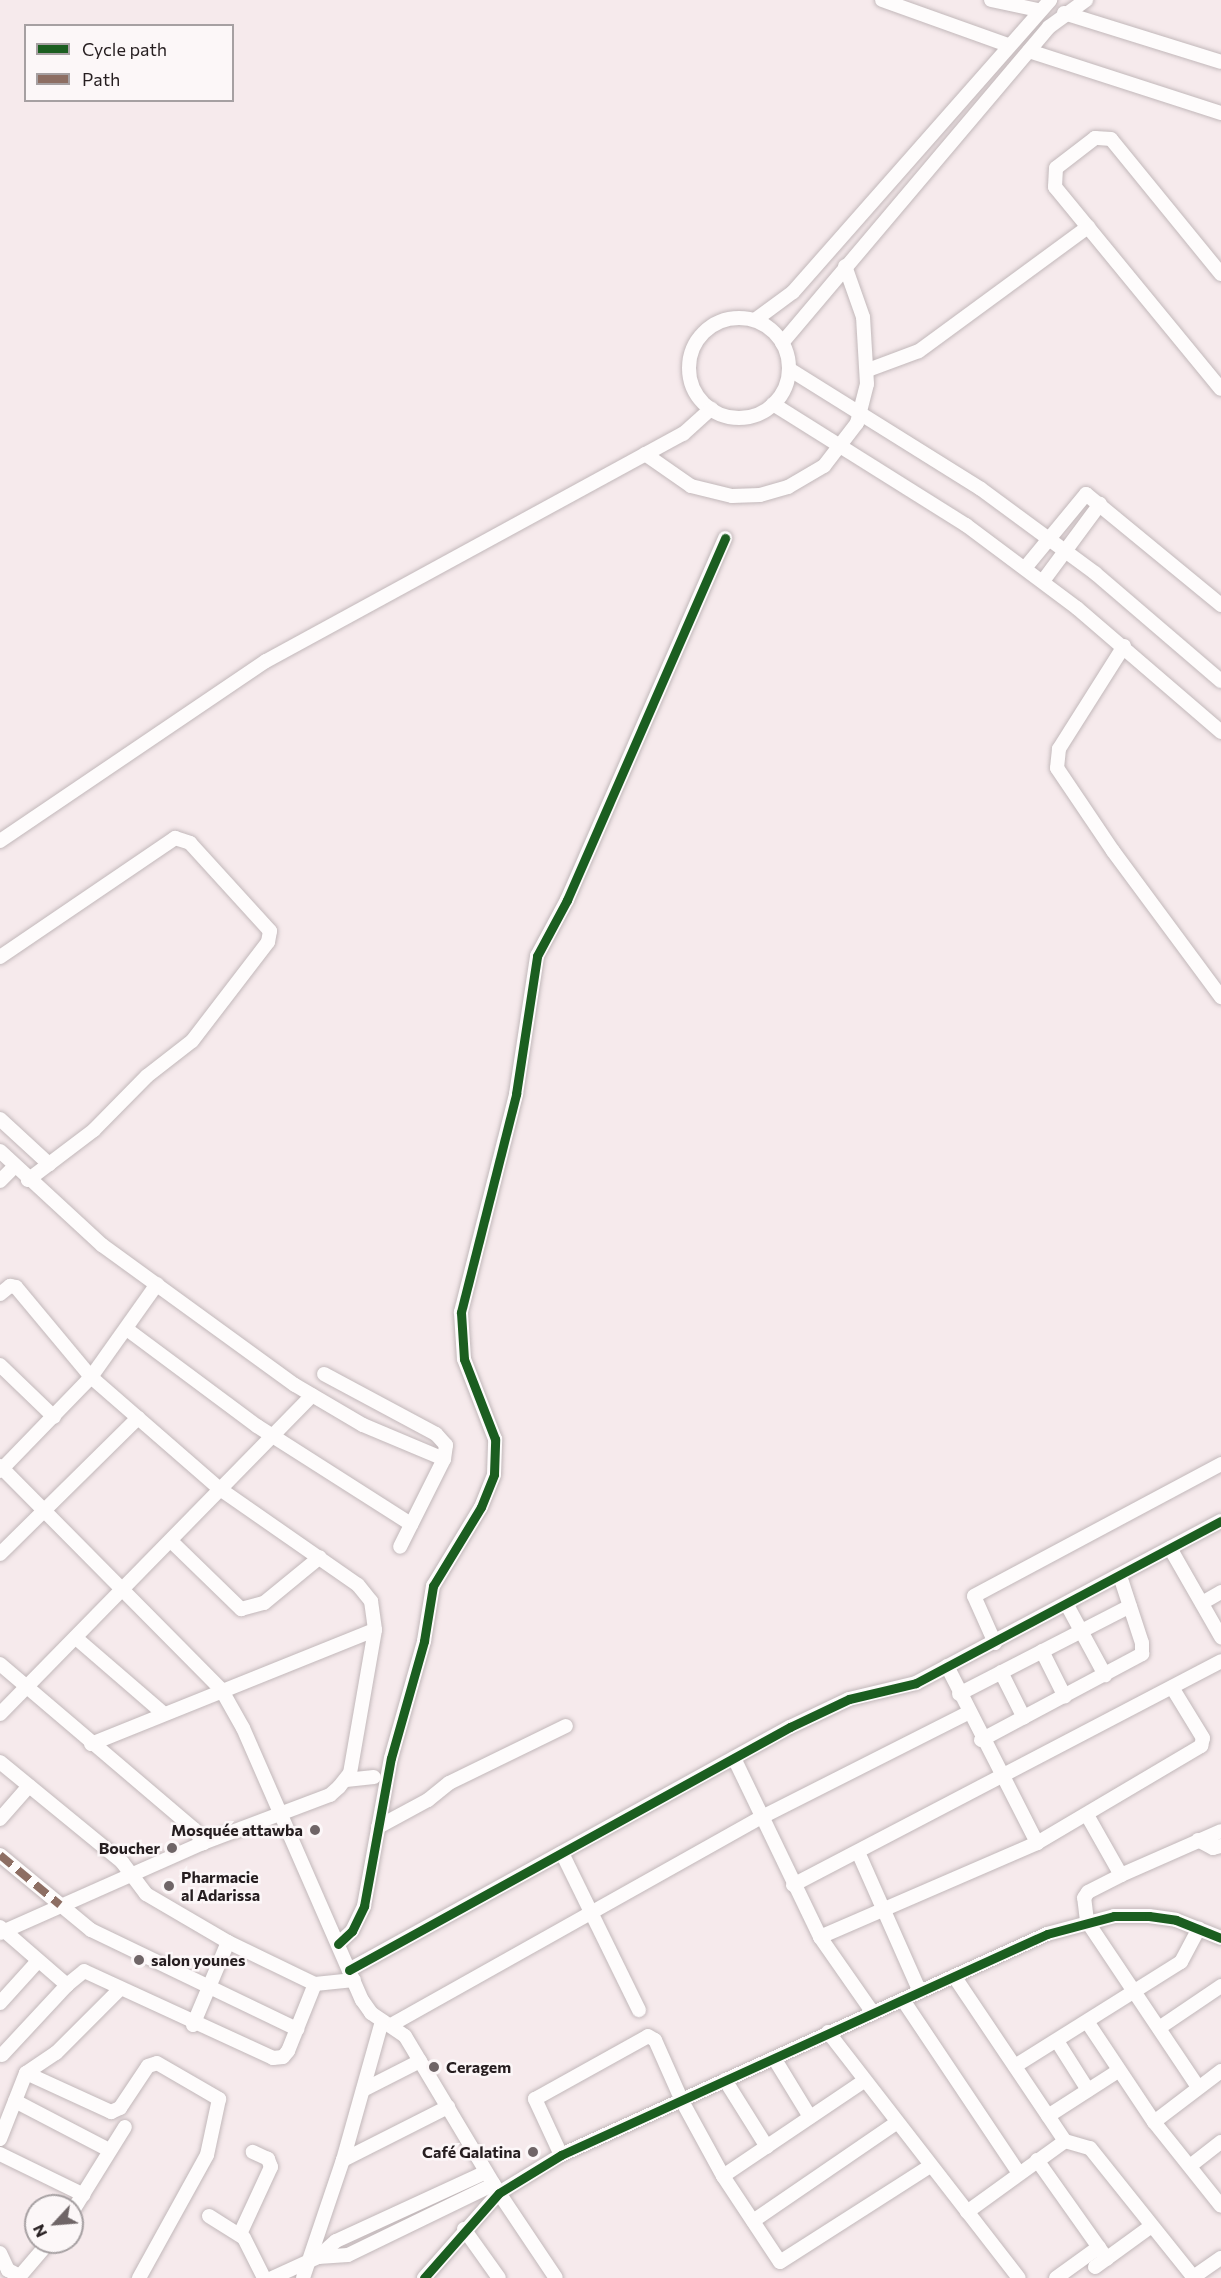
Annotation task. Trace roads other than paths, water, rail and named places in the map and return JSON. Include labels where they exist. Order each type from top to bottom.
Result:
[{"type":"street","points":[[882,0],[1004,49],[1221,113]]},
{"type":"street","points":[[991,0],[1038,10]]},
{"type":"street","points":[[755,320],[793,292],[1038,10],[1050,0]]},
{"type":"street","points":[[782,343],[844,266],[1025,56],[1064,13],[1086,0]]},
{"type":"street","points":[[1064,13],[1221,62]]},
{"type":"street","points":[[1221,274],[1114,142],[1103,136],[1095,138],[1059,165],[1052,176],[1054,187],[1221,389]]},
{"type":"street","points":[[868,370],[919,351],[1088,227]]},
{"type":"street","points":[[645,454],[691,486],[718,494],[746,496],[774,492],[801,482],[824,466],[844,445],[862,412],[868,370],[863,317],[844,266]]},
{"type":"street","points":[[737,318],[755,320],[768,327],[782,343],[789,369],[786,386],[773,404],[745,417],[727,416],[711,409],[698,396],[691,380],[689,362],[694,345],[705,331],[720,321],[737,318]]},
{"type":"street","points":[[789,369],[862,412],[1050,539],[1221,681]]},
{"type":"street","points":[[773,404],[844,445],[1025,568],[1124,646],[1221,732]]},
{"type":"street","points":[[1,838],[293,644],[645,454],[690,428],[711,409]]},
{"type":"street","points":[[1025,568],[1086,494],[1221,605]]},
{"type":"street","points":[[1043,582],[1100,504]]},
{"type":"street","points":[[338,1944],[361,1915],[391,1758],[424,1641],[432,1586],[481,1508],[494,1474],[495,1439],[464,1359],[461,1312],[516,1094],[537,956],[567,900],[725,538]]},
{"type":"street","points":[[1124,646],[1059,749],[1058,768],[1113,851],[1221,997]]},
{"type":"street","points":[[0,957],[175,838],[190,843],[270,931],[268,942],[192,1041],[147,1076],[107,1119],[28,1180]]},
{"type":"street","points":[[0,1119],[49,1164]]},
{"type":"street","points":[[0,1151],[28,1180],[85,1231],[312,1395],[381,1434],[444,1459]]},
{"type":"street","points":[[0,1181],[15,1166]]},
{"type":"street","points":[[157,1284],[128,1330],[91,1377],[54,1417],[1,1468],[125,1588],[221,1689],[243,1728],[338,1944],[371,2013],[405,2036],[493,2183],[556,2278]]},
{"type":"street","points":[[0,1294],[10,1286],[18,1289],[91,1377],[138,1418],[220,1489],[363,1589],[371,1601],[375,1630],[346,1780],[330,1795],[203,1843],[1,1930],[68,1985]]},
{"type":"street","points":[[128,1330],[274,1435],[411,1524]]},
{"type":"street","points":[[0,1365],[54,1417]]},
{"type":"street","points":[[324,1374],[440,1437],[446,1445],[444,1459],[399,1547]]},
{"type":"street","points":[[0,1714],[312,1395]]},
{"type":"street","points":[[0,1554],[46,1513],[138,1418]]},
{"type":"street","points":[[995,1643],[974,1596],[1221,1465]]},
{"type":"street","points":[[0,1762],[122,1862],[147,1894],[228,1942],[315,1984],[352,1975],[562,1853],[832,1706],[903,1689],[1067,1605],[1221,1521]]},
{"type":"street","points":[[171,1541],[241,1609],[264,1603],[320,1557]]},
{"type":"street","points":[[1170,1548],[1221,1637]]},
{"type":"street","points":[[981,1740],[1105,1675],[1144,1650],[1120,1576]]},
{"type":"street","points":[[1202,1603],[1221,1592]]},
{"type":"street","points":[[1067,1605],[1105,1675]]},
{"type":"street","points":[[959,1694],[1130,1606]]},
{"type":"street","points":[[92,1744],[221,1689],[375,1630]]},
{"type":"street","points":[[76,1638],[163,1713]]},
{"type":"street","points":[[1042,1651],[1065,1696]]},
{"type":"street","points":[[793,1885],[1173,1689],[1221,1661]]},
{"type":"street","points":[[0,1664],[194,1829],[203,1843]]},
{"type":"street","points":[[947,1666],[981,1740],[1037,1843]]},
{"type":"street","points":[[1001,1672],[1024,1718]]},
{"type":"street","points":[[820,1937],[1037,1843],[1087,1815],[1204,1742],[1173,1689]]},
{"type":"street","points":[[303,2278],[313,2259],[363,2091],[386,2023],[762,1817],[968,1713]]},
{"type":"street","points":[[378,1827],[428,1800],[449,1783],[566,1726]]},
{"type":"street","points":[[734,1758],[793,1885],[820,1937],[873,2013]]},
{"type":"street","points":[[346,1780],[374,1777]]},
{"type":"street","points":[[0,1819],[29,1786]]},
{"type":"street","points":[[1087,1815],[1121,1875]]},
{"type":"street","points":[[1198,2087],[1087,1921],[1084,1906],[1088,1892],[1221,1831]]},
{"type":"street","points":[[1198,1840],[1213,1848],[1221,1846]]},
{"type":"street","points":[[858,1852],[882,1911],[920,1992]]},
{"type":"street","points":[[562,1853],[639,2010]]},
{"type":"street","points":[[0,1855],[91,1930],[208,1989],[297,2030]]},
{"type":"street","points":[[272,2278],[313,2259],[336,2241],[493,2183],[682,2102],[828,2032],[1047,1934],[1087,1921],[1114,1916],[1149,1916],[1199,1928],[1221,1938]]},
{"type":"street","points":[[1015,2066],[1088,2023],[1184,1960],[1199,1928]]},
{"type":"street","points":[[193,2025],[228,1942]]},
{"type":"street","points":[[0,2003],[38,1961]]},
{"type":"street","points":[[2,2055],[84,1971],[193,2025],[276,2059],[286,2055],[315,1984]]},
{"type":"street","points":[[954,1976],[1065,2141],[1097,2153],[1150,2227],[1193,2278],[1221,2258]]},
{"type":"street","points":[[1159,2028],[1221,1986]]},
{"type":"street","points":[[0,2139],[26,2073],[56,2053],[120,1989]]},
{"type":"street","points":[[903,2000],[1018,2173]]},
{"type":"street","points":[[1088,2023],[1154,2122],[1219,2201]]},
{"type":"street","points":[[828,2032],[864,2082],[1019,2278]]},
{"type":"street","points":[[561,2154],[536,2099],[646,2036],[656,2040],[682,2102],[723,2176],[781,2262],[930,2166]]},
{"type":"street","points":[[1056,2041],[1088,2090]]},
{"type":"street","points":[[774,2058],[810,2117]]},
{"type":"street","points":[[363,2091],[420,2061]]},
{"type":"street","points":[[26,2073],[111,2112],[120,2108],[146,2068],[154,2063],[218,2096],[220,2106],[207,2155],[139,2278]]},
{"type":"street","points":[[1048,2116],[1118,2071]]},
{"type":"street","points":[[1154,2122],[1221,2071]]},
{"type":"street","points":[[725,2080],[767,2147]]},
{"type":"street","points":[[723,2176],[864,2082]]},
{"type":"street","points":[[15,2101],[109,2151]]},
{"type":"street","points":[[343,2160],[448,2107]]},
{"type":"street","points":[[753,2221],[896,2123]]},
{"type":"street","points":[[84,2195],[125,2127]]},
{"type":"street","points":[[967,2212],[1065,2141]]},
{"type":"street","points":[[1190,2166],[1221,2142]]},
{"type":"street","points":[[240,2234],[271,2167],[268,2159],[253,2152]]},
{"type":"street","points":[[0,2154],[82,2194]]},
{"type":"street","points":[[1037,2160],[1098,2261]]},
{"type":"street","points":[[424,2278],[464,2229],[493,2183]]},
{"type":"street","points":[[208,2216],[240,2234],[264,2278]]},
{"type":"street","points":[[1056,2278],[1098,2261],[1150,2227]]},
{"type":"street","points":[[464,2229],[499,2278]]},
{"type":"street","points":[[0,2253],[8,2270],[20,2276],[39,2254]]},
{"type":"place","name":"Mosquée attawba","points":[[315,1830]]},
{"type":"place","name":"Boucher","points":[[172,1848]]},
{"type":"place","name":"Pharmacie al Adarissa","points":[[169,1886]]},
{"type":"place","name":"salon younes","points":[[139,1960]]},
{"type":"place","name":"Ceragem","points":[[434,2067]]},
{"type":"place","name":"Café Galatina","points":[[533,2152]]}]
